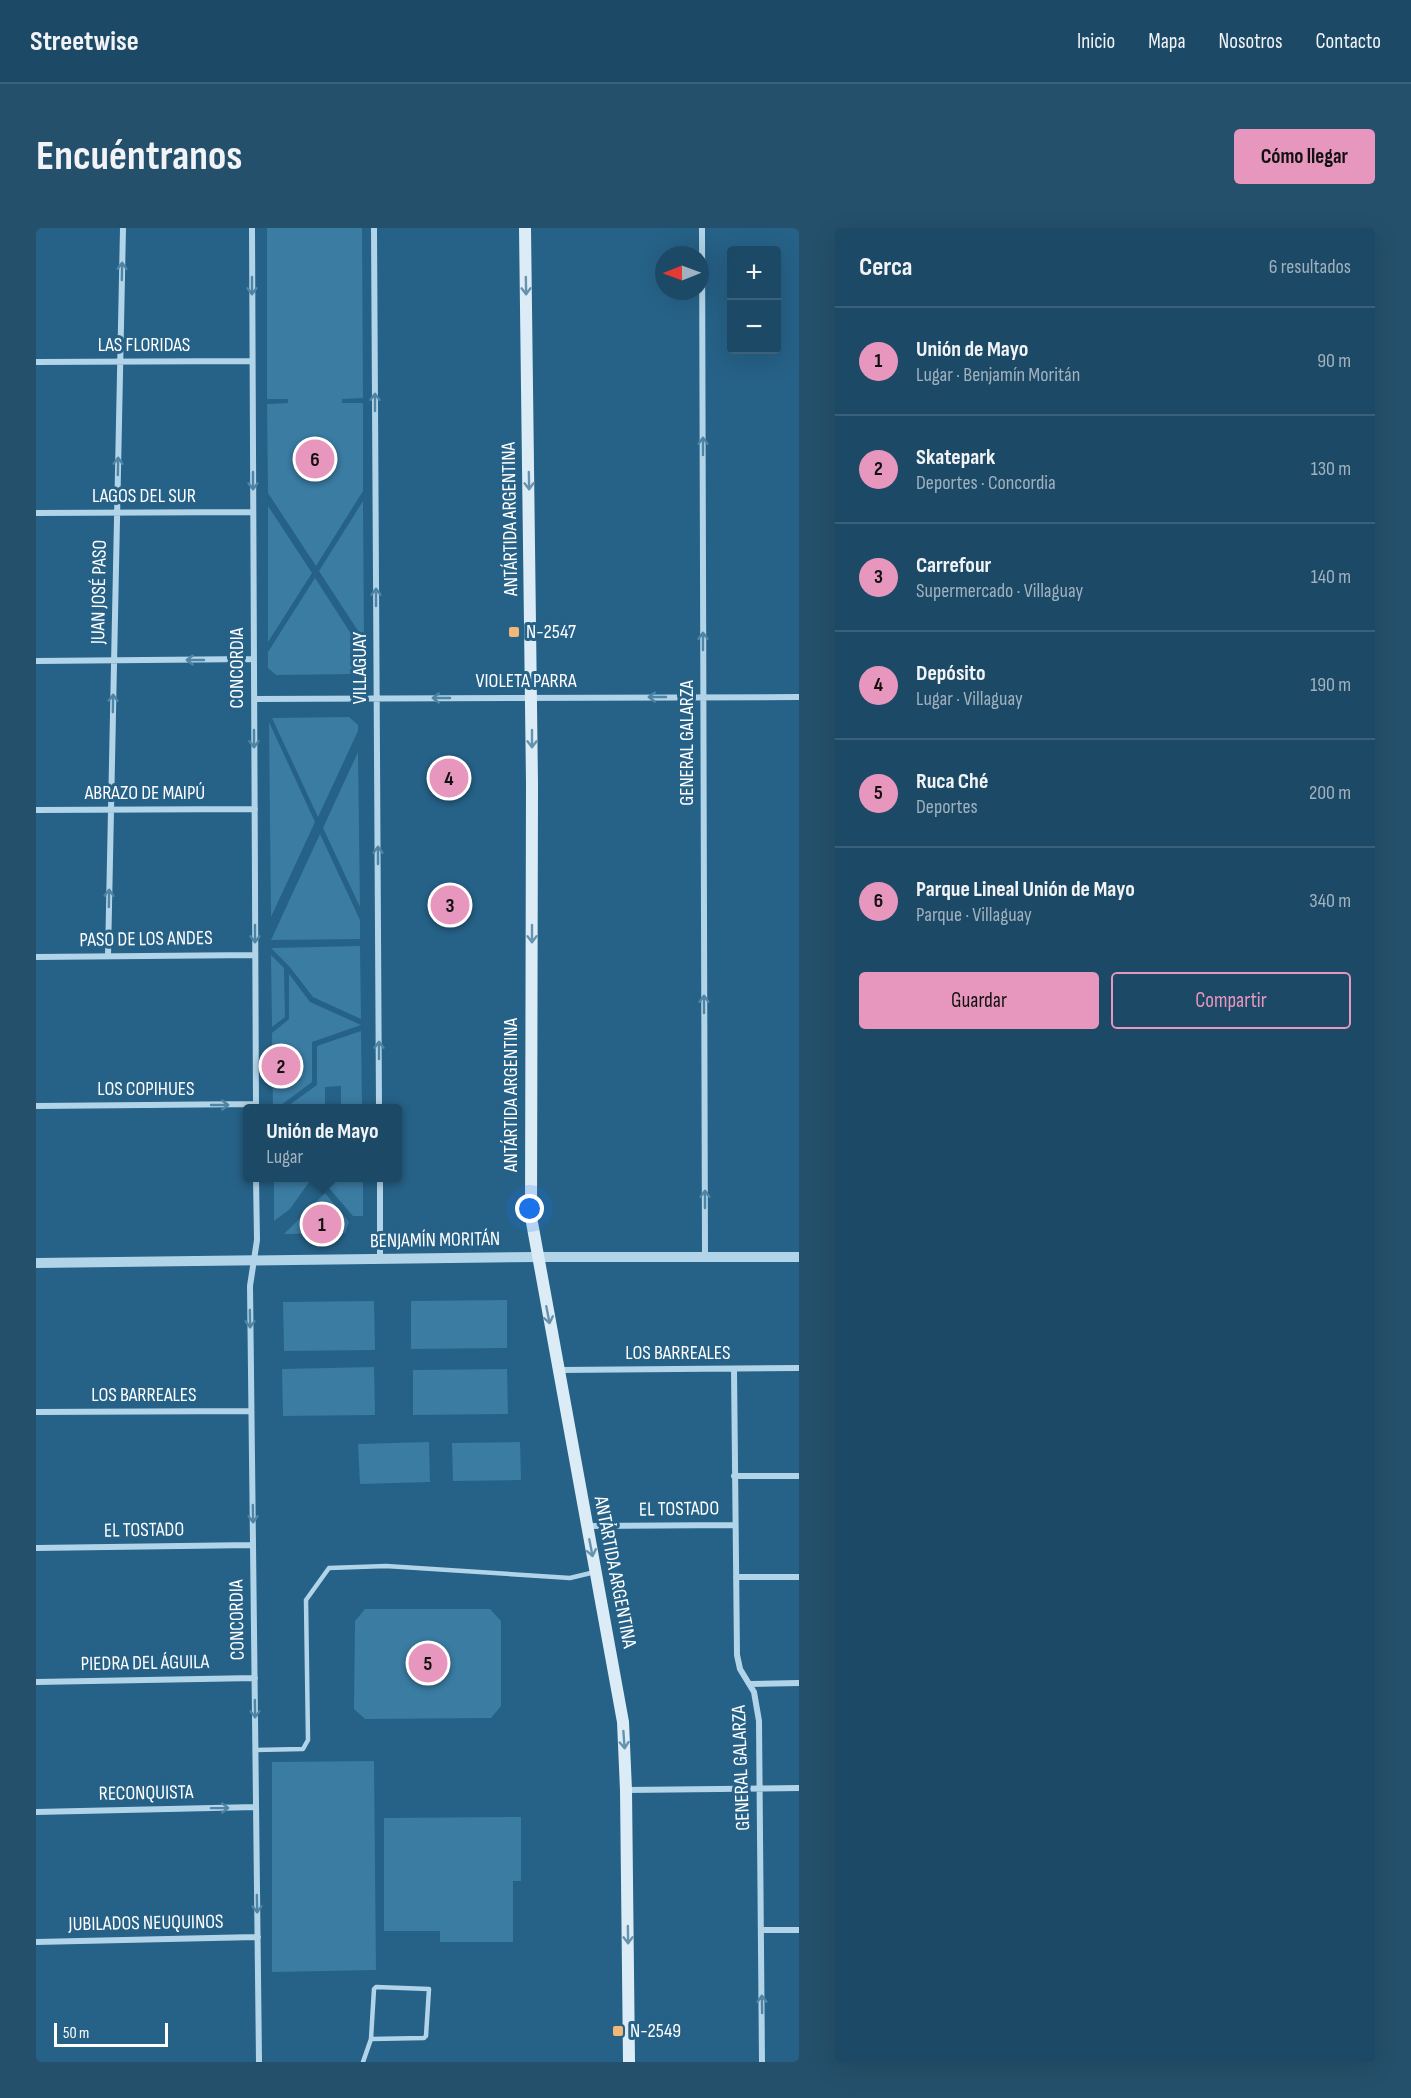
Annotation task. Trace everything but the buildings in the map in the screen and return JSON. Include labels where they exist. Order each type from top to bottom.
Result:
[{"type":"main road","name":"ANTÁRTIDA ARGENTINA","points":[[525,228],[532,698],[530,1201],[537,1257],[623,1722],[629,2062]]},
{"type":"street","name":"JUAN JOSÉ PASO","points":[[108,956],[123,228]]},
{"type":"street","name":"CONCORDIA","points":[[252,228],[256,1104]]},
{"type":"street","name":"VILLAGUAY","points":[[374,228],[379,1104]]},
{"type":"street","name":"GENERAL GALARZA","points":[[702,228],[705,1257]]},
{"type":"street","name":"LAS FLORIDAS","points":[[36,362],[252,361]]},
{"type":"street","name":"LAGOS DEL SUR","points":[[36,513],[253,512]]},
{"type":"street","points":[[36,661],[254,659]]},
{"type":"street","name":"VIOLETA PARRA","points":[[254,699],[799,697]]},
{"type":"street","name":"ABRAZO DE MAIPÚ","points":[[36,810],[255,808]]},
{"type":"street","name":"PASO DE LOS ANDES","points":[[36,957],[255,955]]},
{"type":"street","name":"LOS COPIHUES","points":[[36,1106],[243,1106]]},
{"type":"street","name":"CONCORDIA","points":[[256,1182],[257,1240],[250,1286],[259,2062]]},
{"type":"street","points":[[380,1182],[380,1259]]},
{"type":"street","name":"BENJAMÍN MORITÁN","points":[[36,1263],[537,1257],[799,1257]]},
{"type":"street","name":"LOS BARREALES","points":[[558,1370],[799,1368]]},
{"type":"street","name":"GENERAL GALARZA","points":[[734,1369],[737,1662],[754,1692],[758,1711],[762,2062]]},
{"type":"street","name":"LOS BARREALES","points":[[36,1412],[251,1411]]},
{"type":"street","points":[[734,1476],[799,1476]]},
{"type":"street","name":"EL TOSTADO","points":[[587,1526],[735,1524]]},
{"type":"street","name":"EL TOSTADO","points":[[36,1548],[253,1545]]},
{"type":"street","points":[[736,1577],[799,1577]]},
{"type":"street","name":"PIEDRA DEL ÁGUILA","points":[[36,1682],[255,1678]]},
{"type":"street","points":[[750,1684],[799,1683]]},
{"type":"street","points":[[626,1790],[799,1788]]},
{"type":"street","name":"RECONQUISTA","points":[[36,1812],[256,1807]]},
{"type":"street","points":[[761,1930],[799,1930]]},
{"type":"street","name":"JUBILADOS NEUQUINOS","points":[[36,1942],[258,1937]]},
{"type":"lane","points":[[255,1750],[303,1749],[308,1740],[306,1600],[329,1568],[386,1566],[570,1578],[595,1572]]},
{"type":"lane","points":[[363,2062],[371,2039],[372,1993],[376,1987],[429,1989],[424,2038],[371,2039]]},
{"type":"shaded area","points":[[267,228],[362,228],[363,398],[342,399],[342,403],[363,403],[363,491],[316,566],[268,493],[267,404],[288,403],[288,399],[267,399]]},
{"type":"shaded area","points":[[363,501],[364,640],[319,571]]},
{"type":"shaded area","points":[[268,506],[312,573],[268,642]]},
{"type":"shaded area","points":[[315,578],[364,654],[364,664],[356,674],[276,675],[268,668],[268,652]]},
{"type":"shaded area","points":[[349,717],[358,725],[358,731],[318,817],[272,718]]},
{"type":"shaded area","points":[[269,722],[315,822],[271,917]]},
{"type":"shaded area","points":[[358,752],[360,907],[323,828]]},
{"type":"shaded area","points":[[320,834],[360,920],[360,939],[271,940]]},
{"type":"shaded area","points":[[360,946],[361,1019],[313,997],[289,966],[271,948]]},
{"type":"shaded area","points":[[271,955],[284,968],[285,1017],[272,1027]]},
{"type":"shaded area","points":[[289,974],[310,1002],[361,1025],[312,1042],[312,1082],[282,1104],[273,1104],[272,1033],[289,1019]]},
{"type":"shaded area","points":[[361,1031],[362,1104],[341,1104],[341,1086],[325,1087],[325,1104],[291,1104],[317,1085],[317,1046]]},
{"type":"shaded area","points":[[274,1182],[309,1182],[290,1209],[274,1221]]},
{"type":"shaded area","points":[[336,1182],[363,1182],[363,1216],[353,1216],[329,1188]]},
{"type":"shaded area","points":[[325,1193],[349,1222],[345,1233],[284,1234]]},
{"type":"shaded area","points":[[507,1300],[507,1348],[411,1349],[411,1301]]},
{"type":"shaded area","points":[[374,1301],[375,1350],[284,1351],[283,1302]]},
{"type":"shaded area","points":[[374,1367],[375,1415],[283,1416],[282,1369]]},
{"type":"shaded area","points":[[507,1369],[508,1414],[413,1415],[413,1370]]},
{"type":"shaded area","points":[[429,1442],[430,1482],[360,1484],[358,1444]]},
{"type":"shaded area","points":[[520,1442],[521,1480],[453,1481],[452,1443]]},
{"type":"shaded area","points":[[365,1609],[490,1609],[501,1621],[501,1706],[491,1718],[365,1719],[354,1709],[355,1621]]},
{"type":"shaded area","points":[[374,1761],[376,1970],[272,1972],[272,1762]]},
{"type":"shaded area","points":[[521,1817],[521,1881],[513,1881],[513,1942],[440,1942],[440,1931],[384,1931],[384,1818]]},
{"type":"place","name":"Parque Lineal Unión de Mayo","points":[[315,459]]},
{"type":"place","name":"N-2547","points":[[514,632]]},
{"type":"place","name":"Depósito","points":[[449,778]]},
{"type":"place","name":"Carrefour","points":[[450,905]]},
{"type":"place","name":"Skatepark","points":[[281,1066]]},
{"type":"place","name":"Unión de Mayo","points":[[322,1224]]},
{"type":"place","name":"Ruca Ché","points":[[428,1663]]},
{"type":"place","name":"N-2549","points":[[618,2031]]}]
